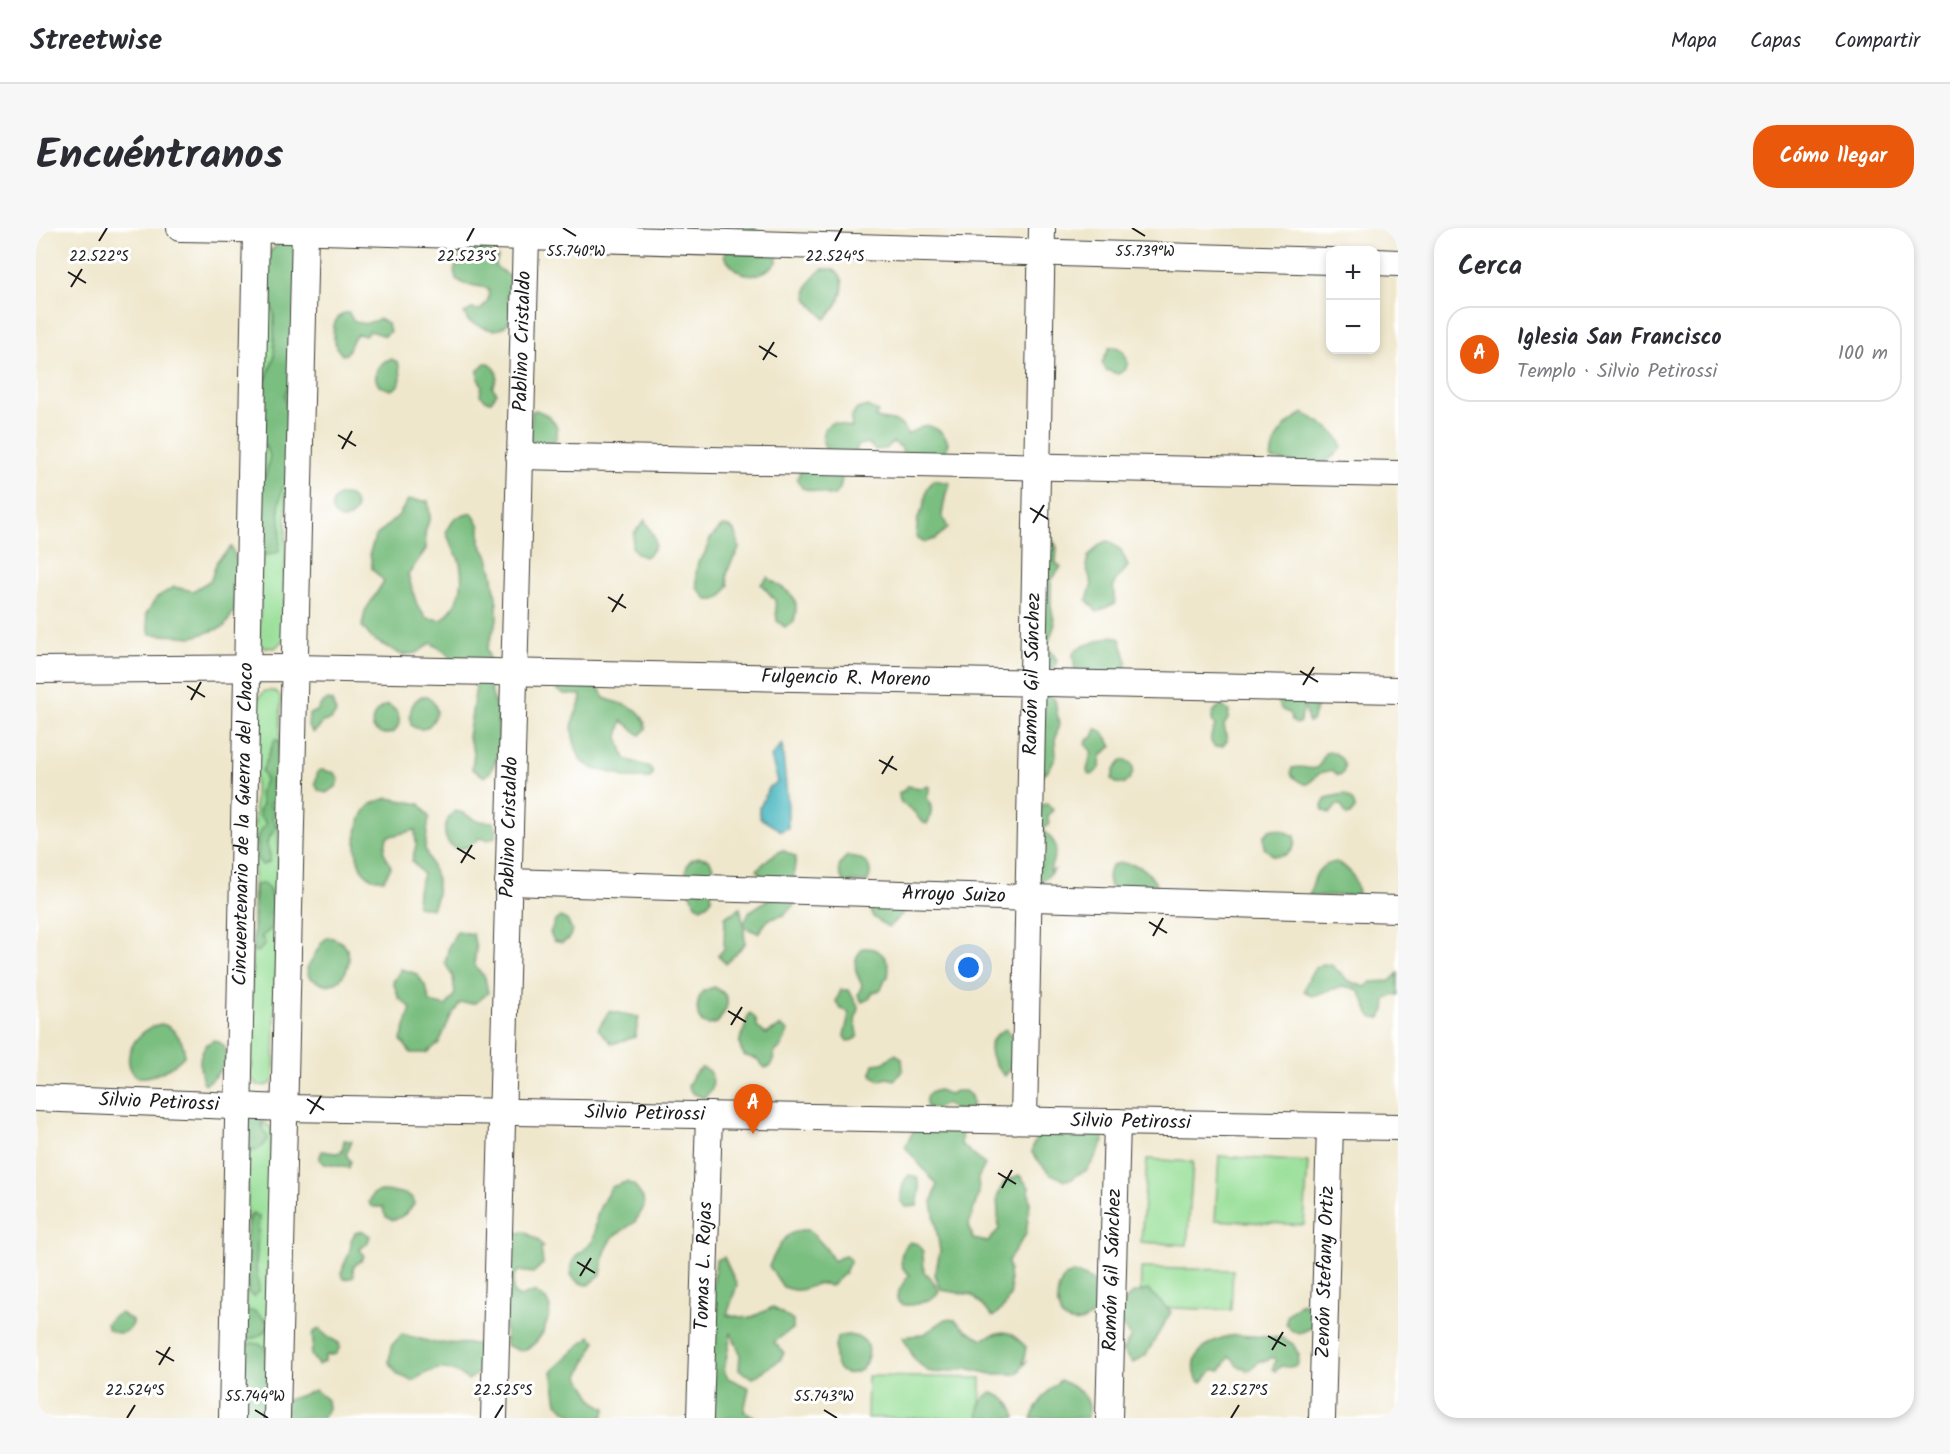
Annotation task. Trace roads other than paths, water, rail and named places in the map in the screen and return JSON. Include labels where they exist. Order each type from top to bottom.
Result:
[{"type":"street","points":[[180,228],[294,229],[526,237],[556,233],[1042,240],[1326,261]]},
{"type":"street","points":[[278,1418],[295,668],[294,229]]},
{"type":"street","name":"Cincuentenario de la Guerra del Chaco","points":[[232,1418],[256,230]]},
{"type":"street","name":"Pablino Cristaldo","points":[[494,1418],[526,237]]},
{"type":"street","name":"Ramón Gil Sánchez","points":[[1024,1120],[1042,240]]},
{"type":"street","points":[[1380,262],[1398,263]]},
{"type":"street","points":[[519,456],[1398,474]]},
{"type":"street","name":"Fulgencio R. Moreno","points":[[36,670],[295,668],[1398,690]]},
{"type":"street","name":"Arroyo Suizo","points":[[508,882],[1398,909]]},
{"type":"street","name":"Silvio Petirossi","points":[[36,1098],[285,1108],[1398,1127]]},
{"type":"street","name":"Tomas L. Rojas","points":[[700,1418],[709,1115]]},
{"type":"street","name":"Ramón Gil Sánchez","points":[[1108,1418],[1117,1122]]},
{"type":"street","name":"Zenón Stefany Ortiz","points":[[1322,1418],[1330,1126]]},
{"type":"water","points":[[782,744],[788,828],[781,831],[760,818],[759,809],[769,787],[778,782],[771,757]]},
{"type":"place","name":"Iglesia San Francisco","points":[[753,1134]]}]
